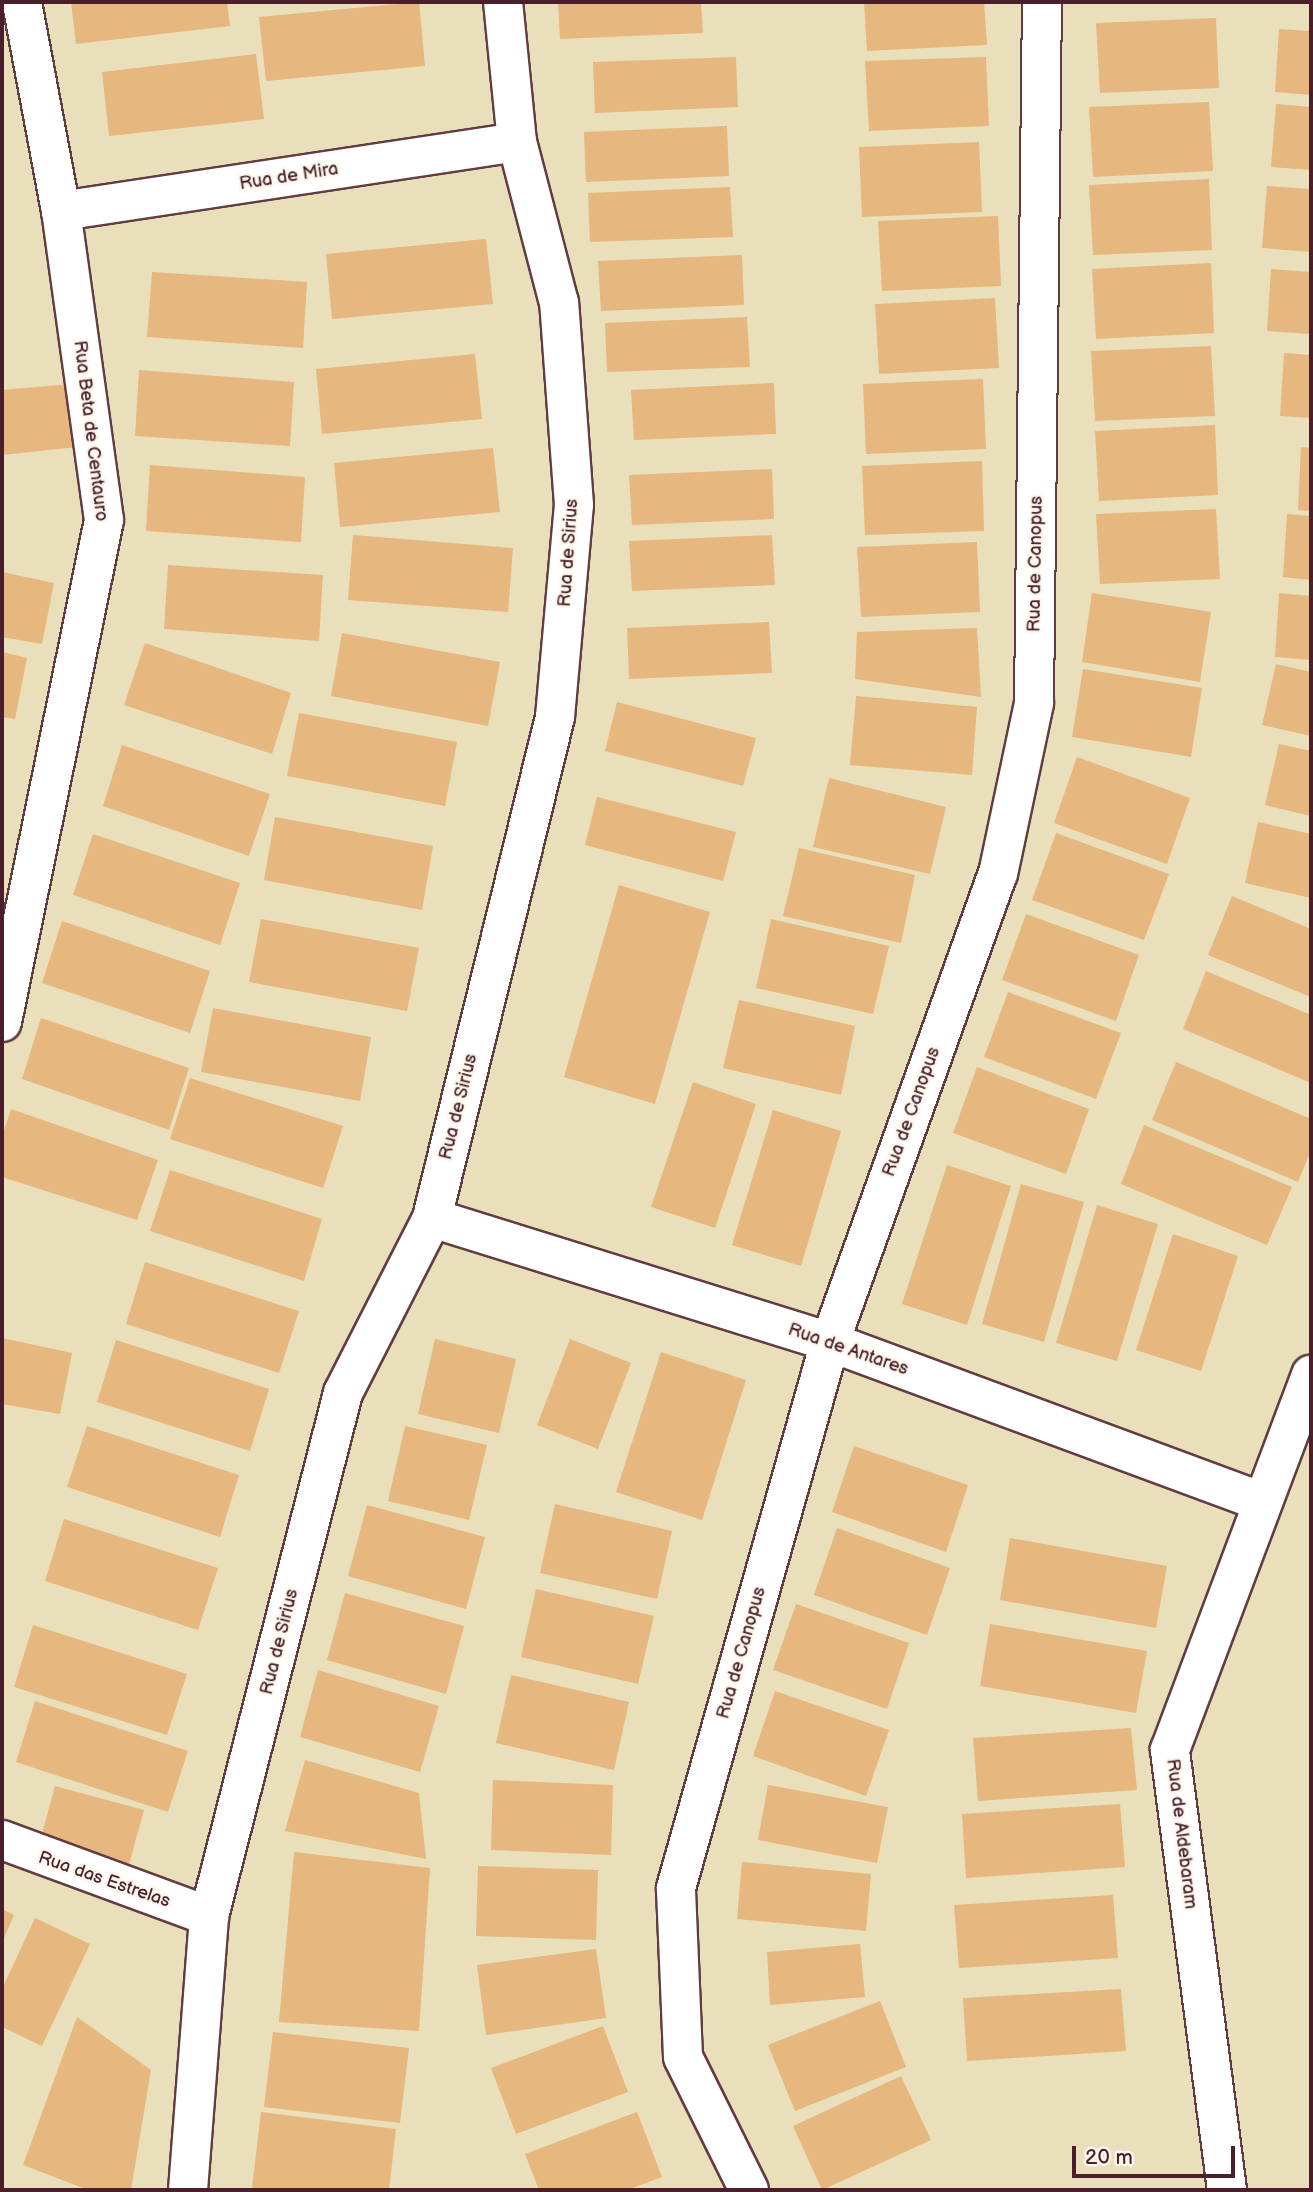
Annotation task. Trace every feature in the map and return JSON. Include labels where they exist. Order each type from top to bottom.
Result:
[{"type":"street","name":"Rua Beta de Centauro","points":[[2,1022],[104,520],[61,211],[22,2]]},
{"type":"street","name":"Rua de Sirius","points":[[188,2190],[209,1916],[344,1394],[432,1218],[555,717],[575,505],[559,303],[517,142],[503,2]]},
{"type":"street","name":"Rua de Canopus","points":[[750,2190],[683,2057],[676,1888],[830,1342],[998,874],[1034,703],[1042,2]]},
{"type":"street","name":"Rua de Mira","points":[[61,211],[517,142]]},
{"type":"street","name":"Rua de Antares","points":[[432,1218],[830,1342],[1259,1501]]},
{"type":"street","name":"Rua de Aldebaram","points":[[1227,2190],[1170,1751],[1259,1501],[1311,1376]]},
{"type":"street","name":"Rua das Estrelas","points":[[2,1840],[209,1916]]},
{"type":"building","points":[[71,2],[227,2],[230,26],[76,44]]},
{"type":"building","points":[[419,2],[425,66],[266,81],[259,17]]},
{"type":"building","points":[[558,2],[701,2],[703,33],[560,39]]},
{"type":"building","points":[[864,2],[984,2],[987,45],[867,51]]},
{"type":"building","points":[[1216,18],[1219,88],[1100,93],[1096,23]]},
{"type":"building","points":[[1279,29],[1311,31],[1311,95],[1275,92]]},
{"type":"building","points":[[256,54],[264,119],[109,136],[102,72]]},
{"type":"building","points":[[736,57],[738,107],[595,113],[593,62]]},
{"type":"building","points":[[986,57],[989,126],[869,131],[865,61]]},
{"type":"building","points":[[1209,102],[1213,171],[1093,177],[1089,107]]},
{"type":"building","points":[[1276,104],[1311,107],[1311,170],[1271,167]]},
{"type":"building","points":[[727,126],[729,176],[586,182],[584,132]]},
{"type":"building","points":[[979,142],[982,212],[862,217],[859,147]]},
{"type":"building","points":[[1209,179],[1212,250],[1093,255],[1089,185]]},
{"type":"building","points":[[1267,186],[1311,189],[1311,252],[1262,248]]},
{"type":"building","points":[[730,187],[733,237],[590,242],[588,193]]},
{"type":"building","points":[[998,216],[1001,286],[882,291],[878,221]]},
{"type":"building","points":[[486,239],[493,304],[332,319],[326,254]]},
{"type":"building","points":[[742,255],[744,305],[601,311],[598,261]]},
{"type":"building","points":[[1211,263],[1214,333],[1096,339],[1092,269]]},
{"type":"building","points":[[1271,269],[1311,272],[1311,334],[1267,331]]},
{"type":"building","points":[[152,272],[307,282],[303,348],[147,337]]},
{"type":"building","points":[[995,298],[999,368],[879,374],[875,304]]},
{"type":"building","points":[[747,317],[750,367],[607,372],[605,323]]},
{"type":"building","points":[[1211,346],[1215,416],[1095,421],[1091,351]]},
{"type":"building","points":[[1284,353],[1311,355],[1311,418],[1280,416]]},
{"type":"building","points":[[475,354],[482,419],[322,434],[316,369]]},
{"type":"building","points":[[139,370],[294,382],[290,446],[135,436]]},
{"type":"building","points":[[983,379],[986,449],[866,454],[863,384]]},
{"type":"building","points":[[774,383],[776,434],[634,440],[631,390]]},
{"type":"building","points":[[71,384],[77,447],[2,455],[2,390]]},
{"type":"building","points":[[1215,425],[1218,495],[1099,501],[1095,431]]},
{"type":"building","points":[[1301,447],[1311,448],[1311,511],[1298,510]]},
{"type":"building","points":[[493,448],[500,512],[340,527],[334,463]]},
{"type":"building","points":[[982,461],[984,531],[865,535],[862,466]]},
{"type":"building","points":[[150,465],[305,477],[301,542],[146,531]]},
{"type":"building","points":[[772,469],[774,519],[632,525],[629,475]]},
{"type":"building","points":[[1216,509],[1220,579],[1100,584],[1096,514]]},
{"type":"building","points":[[1287,514],[1311,516],[1311,580],[1283,577]]},
{"type":"building","points":[[353,535],[513,548],[508,612],[348,600]]},
{"type":"building","points":[[772,535],[775,585],[632,591],[629,541]]},
{"type":"building","points":[[977,542],[980,612],[861,617],[857,547]]},
{"type":"building","points":[[168,565],[323,575],[319,641],[164,629]]},
{"type":"building","points":[[2,572],[54,583],[42,644],[2,637]]},
{"type":"building","points":[[1092,593],[1211,612],[1200,682],[1082,662]]},
{"type":"building","points":[[1279,593],[1311,596],[1311,660],[1275,657]]},
{"type":"building","points":[[769,622],[772,673],[629,679],[627,628]]},
{"type":"building","points":[[977,628],[981,697],[855,679],[857,632]]},
{"type":"building","points":[[342,633],[500,662],[488,726],[331,696]]},
{"type":"building","points":[[145,643],[291,693],[272,754],[124,705]]},
{"type":"building","points":[[2,652],[27,658],[15,719],[2,717]]},
{"type":"building","points":[[1276,664],[1311,672],[1311,736],[1262,725]]},
{"type":"building","points":[[1083,669],[1202,688],[1191,757],[1072,737]]},
{"type":"building","points":[[856,696],[977,707],[972,775],[850,765]]},
{"type":"building","points":[[617,702],[756,738],[743,786],[605,751]]},
{"type":"building","points":[[299,713],[457,742],[445,806],[287,776]]},
{"type":"building","points":[[1279,744],[1311,751],[1311,816],[1265,805]]},
{"type":"building","points":[[122,745],[270,794],[249,856],[103,806]]},
{"type":"building","points":[[1077,757],[1190,798],[1167,864],[1054,823]]},
{"type":"building","points":[[829,778],[946,807],[930,874],[813,847]]},
{"type":"building","points":[[597,797],[736,832],[723,881],[585,845]]},
{"type":"building","points":[[275,817],[433,846],[422,910],[264,880]]},
{"type":"building","points":[[1258,822],[1311,834],[1311,898],[1245,883]]},
{"type":"building","points":[[1056,833],[1169,874],[1144,940],[1032,900]]},
{"type":"building","points":[[93,834],[240,883],[220,945],[73,895]]},
{"type":"building","points":[[799,848],[915,875],[901,943],[783,916]]},
{"type":"building","points":[[619,885],[710,912],[655,1104],[564,1077]]},
{"type":"building","points":[[1232,896],[1311,929],[1311,997],[1208,955]]},
{"type":"building","points":[[1026,914],[1139,955],[1116,1021],[1002,980]]},
{"type":"building","points":[[261,919],[419,948],[407,1011],[249,982]]},
{"type":"building","points":[[771,919],[889,946],[873,1014],[756,988]]},
{"type":"building","points":[[62,921],[210,971],[190,1033],[42,983]]},
{"type":"building","points":[[1206,971],[1311,1015],[1311,1083],[1183,1029]]},
{"type":"building","points":[[1008,992],[1121,1033],[1096,1099],[984,1057]]},
{"type":"building","points":[[739,1000],[855,1026],[841,1095],[723,1068]]},
{"type":"building","points":[[213,1008],[371,1037],[360,1101],[201,1072]]},
{"type":"building","points":[[41,1018],[189,1068],[169,1130],[22,1079]]},
{"type":"building","points":[[1176,1062],[1311,1119],[1311,1150],[1298,1182],[1152,1120]]},
{"type":"building","points":[[977,1067],[1089,1109],[1066,1174],[953,1133]]},
{"type":"building","points":[[190,1078],[343,1126],[323,1188],[170,1139]]},
{"type":"building","points":[[693,1082],[756,1104],[715,1228],[651,1207]]},
{"type":"building","points":[[11,1109],[158,1160],[137,1220],[2,1177],[2,1137]]},
{"type":"building","points":[[773,1110],[841,1131],[801,1266],[732,1245]]},
{"type":"building","points":[[1144,1125],[1292,1187],[1267,1245],[1121,1184]]},
{"type":"building","points":[[947,1165],[1011,1186],[967,1325],[902,1304]]},
{"type":"building","points":[[170,1170],[322,1219],[304,1281],[150,1231]]},
{"type":"building","points":[[1021,1184],[1084,1202],[1044,1342],[982,1324]]},
{"type":"building","points":[[1097,1205],[1158,1224],[1117,1361],[1056,1343]]},
{"type":"building","points":[[1173,1234],[1238,1256],[1201,1371],[1136,1350]]},
{"type":"building","points":[[145,1262],[299,1311],[279,1373],[126,1324]]},
{"type":"building","points":[[2,1338],[72,1353],[60,1414],[2,1404]]},
{"type":"building","points":[[435,1339],[516,1359],[499,1433],[418,1414]]},
{"type":"building","points":[[570,1339],[631,1363],[598,1449],[537,1425]]},
{"type":"building","points":[[116,1340],[269,1389],[250,1451],[97,1402]]},
{"type":"building","points":[[661,1352],[746,1380],[702,1520],[616,1492]]},
{"type":"building","points":[[87,1426],[239,1475],[220,1537],[67,1487]]},
{"type":"building","points":[[405,1426],[487,1445],[469,1520],[388,1501]]},
{"type":"building","points":[[854,1446],[968,1485],[946,1552],[832,1512]]},
{"type":"building","points":[[555,1504],[672,1531],[657,1599],[540,1573]]},
{"type":"building","points":[[367,1505],[485,1537],[466,1609],[348,1576]]},
{"type":"building","points":[[64,1519],[218,1568],[198,1630],[45,1581]]},
{"type":"building","points":[[837,1528],[950,1568],[927,1635],[814,1595]]},
{"type":"building","points":[[1010,1538],[1167,1566],[1156,1628],[1000,1600]]},
{"type":"building","points":[[536,1589],[654,1616],[638,1684],[521,1657]]},
{"type":"building","points":[[345,1593],[464,1626],[446,1694],[327,1660]]},
{"type":"building","points":[[796,1604],[909,1643],[887,1709],[773,1670]]},
{"type":"building","points":[[990,1624],[1147,1651],[1136,1713],[980,1686]]},
{"type":"building","points":[[33,1625],[187,1674],[167,1735],[14,1687]]},
{"type":"building","points":[[318,1670],[439,1706],[420,1772],[300,1737]]},
{"type":"building","points":[[511,1675],[629,1702],[614,1770],[496,1743]]},
{"type":"building","points":[[775,1691],[889,1730],[866,1796],[753,1756]]},
{"type":"building","points":[[35,1701],[188,1751],[168,1812],[16,1762]]},
{"type":"building","points":[[1131,1728],[1137,1790],[978,1801],[973,1738]]},
{"type":"building","points":[[305,1760],[419,1793],[426,1859],[285,1831]]},
{"type":"building","points":[[493,1780],[613,1785],[611,1855],[491,1850]]},
{"type":"building","points":[[768,1785],[888,1807],[877,1863],[758,1840]]},
{"type":"building","points":[[55,1786],[144,1810],[127,1872],[38,1848]]},
{"type":"building","points":[[1120,1804],[1125,1867],[966,1878],[962,1814]]},
{"type":"building","points":[[294,1852],[430,1868],[419,2031],[279,2022]]},
{"type":"building","points":[[742,1862],[871,1874],[866,1931],[737,1919]]},
{"type":"building","points":[[478,1866],[598,1870],[596,1940],[476,1936]]},
{"type":"building","points":[[1113,1895],[1118,1958],[959,1968],[954,1905]]},
{"type":"building","points":[[2,1909],[14,1915],[2,1943]]},
{"type":"building","points":[[35,1918],[90,1944],[42,2046],[2,2027],[2,1989]]},
{"type":"building","points":[[860,1944],[865,1997],[770,2005],[767,1952]]},
{"type":"building","points":[[596,1949],[606,2018],[486,2035],[477,1965]]},
{"type":"building","points":[[1121,1989],[1126,2051],[967,2061],[963,1998]]},
{"type":"building","points":[[880,2001],[906,2067],[795,2111],[768,2045]]},
{"type":"building","points":[[77,2017],[151,2070],[131,2190],[88,2190],[23,2165]]},
{"type":"building","points":[[603,2026],[628,2092],[516,2134],[491,2068]]},
{"type":"building","points":[[273,2032],[409,2048],[400,2123],[264,2107]]},
{"type":"building","points":[[901,2076],[931,2140],[822,2190],[793,2126]]},
{"type":"building","points":[[261,2112],[396,2129],[389,2190],[252,2188]]},
{"type":"building","points":[[637,2112],[662,2177],[627,2190],[539,2190],[525,2154]]}]
